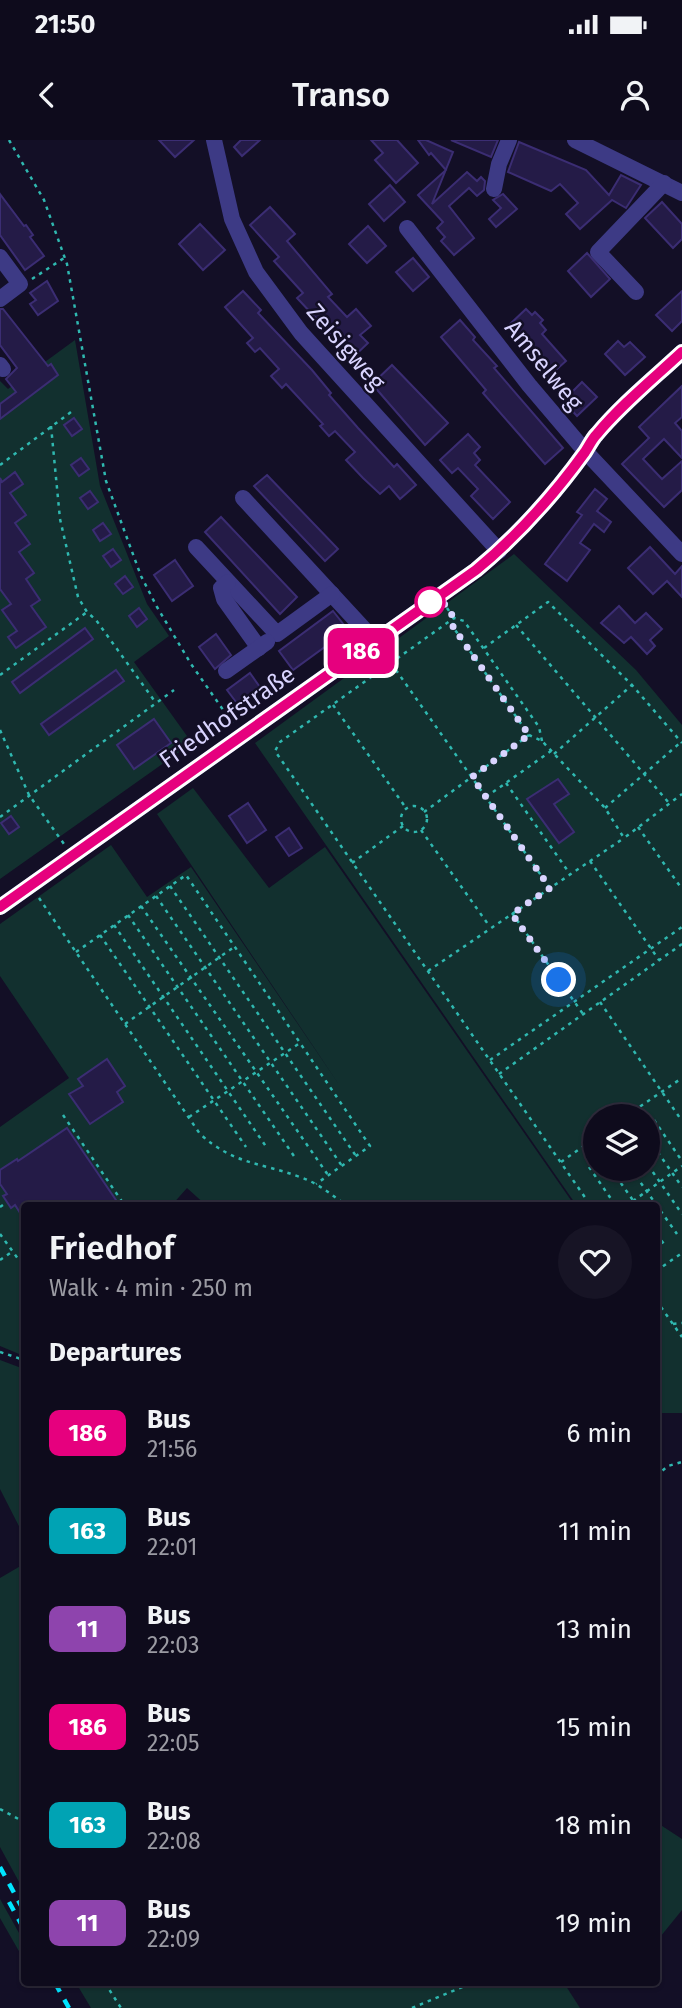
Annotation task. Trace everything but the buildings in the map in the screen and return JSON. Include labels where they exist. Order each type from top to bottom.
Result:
[{"type":"street","name":"Zeisigweg","points":[[214,140],[232,219],[256,272],[301,333],[499,551]]},
{"type":"street","points":[[494,189],[499,164],[509,140]]},
{"type":"street","points":[[575,140],[682,193]]},
{"type":"street","points":[[636,292],[597,252],[664,183]]},
{"type":"street","name":"Amselweg","points":[[407,228],[529,385],[585,452],[682,554]]},
{"type":"street","points":[[0,257],[20,284],[0,299]]},
{"type":"street","name":"Friedhofstraße","points":[[0,907],[499,551],[531,519],[595,436],[682,352]]},
{"type":"street","points":[[243,498],[375,641]]},
{"type":"street","points":[[195,547],[277,634]]},
{"type":"street","points":[[228,582],[221,588],[223,599],[259,648]]},
{"type":"street","points":[[226,671],[332,594]]},
{"type":"path","points":[[9,140],[44,200],[64,258],[106,481],[141,576],[191,664],[240,736]]},
{"type":"path","points":[[20,284],[64,258]]},
{"type":"path","points":[[0,465],[71,412]]},
{"type":"path","points":[[51,426],[60,519],[78,597],[156,703]]},
{"type":"path","points":[[439,596],[454,618],[464,621],[539,727],[542,741]]},
{"type":"path","points":[[483,648],[548,602],[632,685],[681,742],[605,808]]},
{"type":"path","points":[[0,675],[87,612]]},
{"type":"path","points":[[454,618],[280,742],[275,751],[588,1202]]},
{"type":"path","points":[[454,618],[453,627],[529,735],[542,741],[605,808],[624,838]]},
{"type":"path","points":[[516,625],[670,803]]},
{"type":"path","points":[[391,663],[550,888]]},
{"type":"path","points":[[486,797],[553,753],[632,685]]},
{"type":"path","points":[[0,817],[174,690]]},
{"type":"path","points":[[332,705],[406,808]]},
{"type":"path","points":[[0,730],[29,796],[72,856]]},
{"type":"path","points":[[424,812],[529,735]]},
{"type":"path","points":[[506,783],[570,874]]},
{"type":"path","points":[[428,971],[624,838],[682,794]]},
{"type":"path","points":[[416,806],[424,812],[426,821],[421,830],[411,832],[403,826],[401,817],[406,808],[416,806]]},
{"type":"path","points":[[352,863],[403,826]]},
{"type":"path","points":[[638,827],[682,889]]},
{"type":"path","points":[[421,830],[491,928]]},
{"type":"path","points":[[590,861],[659,960]]},
{"type":"path","points":[[76,952],[186,875],[370,1146],[316,1184]]},
{"type":"path","points":[[30,885],[201,1134],[216,1148],[232,1157],[300,1177],[316,1184],[341,1202]]},
{"type":"path","points":[[170,886],[356,1156]]},
{"type":"path","points":[[156,896],[342,1166]]},
{"type":"path","points":[[141,906],[328,1175]]},
{"type":"path","points":[[512,914],[583,1014]]},
{"type":"path","points":[[128,915],[296,1159]]},
{"type":"path","points":[[114,925],[267,1148]]},
{"type":"path","points":[[490,1060],[682,927]]},
{"type":"path","points":[[100,935],[246,1147]]},
{"type":"path","points":[[499,1074],[680,945],[682,950]]},
{"type":"path","points":[[125,1024],[234,947]]},
{"type":"path","points":[[600,1002],[682,1121]]},
{"type":"path","points":[[189,1117],[300,1043]]},
{"type":"path","points":[[644,1104],[682,1078]]},
{"type":"path","points":[[62,1115],[122,1202]]},
{"type":"path","points":[[660,1129],[682,1161]]},
{"type":"path","points":[[561,1162],[583,1146]]},
{"type":"path","points":[[660,1156],[682,1187]]},
{"type":"path","points":[[631,1202],[682,1166]]},
{"type":"path","points":[[599,1181],[613,1202]]},
{"type":"path","points":[[620,1181],[633,1200]]},
{"type":"path","points":[[640,1181],[655,1202]]},
{"type":"path","points":[[660,1182],[682,1214]]},
{"type":"path","points":[[660,1210],[677,1234]]},
{"type":"path","points":[[0,1234],[21,1263]]},
{"type":"path","points":[[660,1239],[664,1244]]},
{"type":"path","points":[[0,1260],[13,1251]]},
{"type":"path","points":[[660,1268],[682,1253]]},
{"type":"path","points":[[660,1309],[682,1337]]},
{"type":"path","points":[[673,1324],[682,1323]]},
{"type":"path","points":[[0,1352],[21,1359]]},
{"type":"path","points":[[660,1473],[668,1466],[682,1462]]},
{"type":"path","points":[[0,1809],[21,1818]]},
{"type":"path","points":[[107,1986],[121,2008]]},
{"type":"path","points":[[412,2008],[465,1986]]},
{"type":"green space","points":[[75,340],[100,486],[147,604],[169,636],[134,662],[192,743],[0,879],[0,381],[8,389]]},
{"type":"green space","points":[[514,554],[636,670],[682,725],[682,1413],[660,1413],[660,1202],[574,1202],[255,743]]},
{"type":"green space","points":[[193,788],[269,888],[325,847],[572,1202],[203,1202],[187,1188],[175,1202],[21,1202],[21,1355],[0,1346],[0,1127],[69,1078],[0,976],[0,924],[111,845],[147,897],[191,867],[340,1086],[157,814]]},
{"type":"green space","points":[[0,1360],[21,1368],[21,1530],[0,1489]]},
{"type":"green space","points":[[21,1566],[21,1886],[0,1847],[0,1578]]},
{"type":"green space","points":[[660,1825],[682,1839],[682,1910],[660,1937]]},
{"type":"green space","points":[[0,1899],[21,1937],[21,1955],[0,1918]]},
{"type":"green space","points":[[78,1986],[566,1986],[580,2008],[91,2008]]},
{"type":"railway","points":[[0,1867],[21,1906]]},
{"type":"railway","points":[[9,1902],[21,1924]]},
{"type":"railway","points":[[57,1986],[69,2008]]},
{"type":"bus line","name":"186","points":[[0,907],[476,570],[531,519],[595,436],[682,352]]},
{"type":"route","points":[[430,602],[428,603],[439,596],[454,618],[453,627],[529,735],[472,777],[550,888],[512,914],[559,980]]}]
